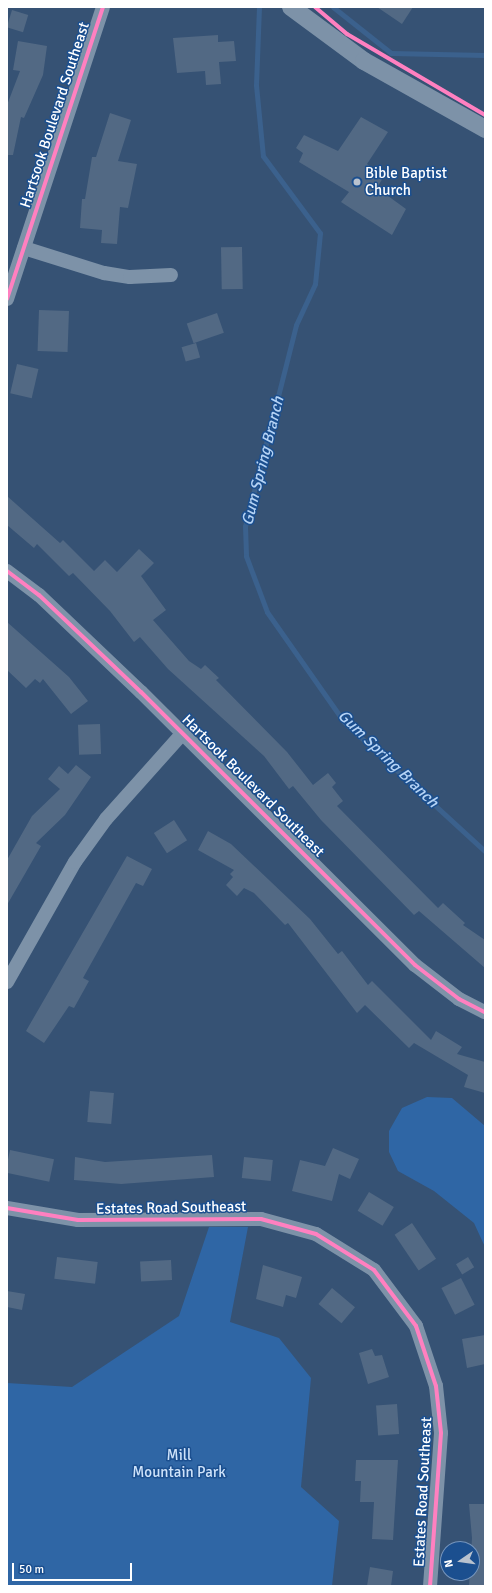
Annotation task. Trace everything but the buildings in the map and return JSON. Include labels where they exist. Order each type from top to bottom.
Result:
[{"type":"street","name":"Hartsook Boulevard Southeast","points":[[7,299],[103,7]]},
{"type":"street","points":[[291,7],[364,61],[485,129]]},
{"type":"street","points":[[24,248],[104,273],[130,277],[172,276]]},
{"type":"street","name":"Hartsook Boulevard Southeast","points":[[7,571],[39,595],[183,734],[415,965],[459,999],[485,1012]]},
{"type":"street","points":[[7,982],[75,862],[106,820],[183,734]]},
{"type":"street","name":"Estates Road Southeast","points":[[7,1208],[78,1220],[261,1219],[316,1234],[356,1256],[378,1274],[416,1326],[436,1386],[440,1433],[430,1586]]},
{"type":"green space","points":[[427,1097],[452,1098],[485,1126],[485,1247],[474,1223],[434,1191],[398,1171],[389,1152],[389,1131],[402,1108]]},
{"type":"green space","name":"Mill Mountain Park","points":[[209,1227],[248,1227],[230,1322],[279,1338],[311,1378],[301,1487],[339,1521],[332,1586],[7,1586],[7,1383],[72,1387],[179,1316]]},
{"type":"waterway","name":"Gum Spring Branch","points":[[259,7],[256,85],[263,156],[320,233],[315,284],[296,325],[245,526],[246,556],[267,612],[344,722],[485,851]]},
{"type":"waterway","points":[[333,7],[391,53],[485,55]]},
{"type":"cycle path","points":[[7,299],[103,7]]},
{"type":"cycle path","points":[[315,7],[347,34],[485,115]]},
{"type":"cycle path","points":[[7,571],[39,595],[141,692],[415,965],[459,999],[485,1012]]},
{"type":"cycle path","points":[[7,1208],[78,1220],[261,1219],[316,1234],[374,1270],[416,1326],[436,1386],[441,1433],[430,1586]]},
{"type":"place","name":"Bible Baptist Church","points":[[357,182]]}]
